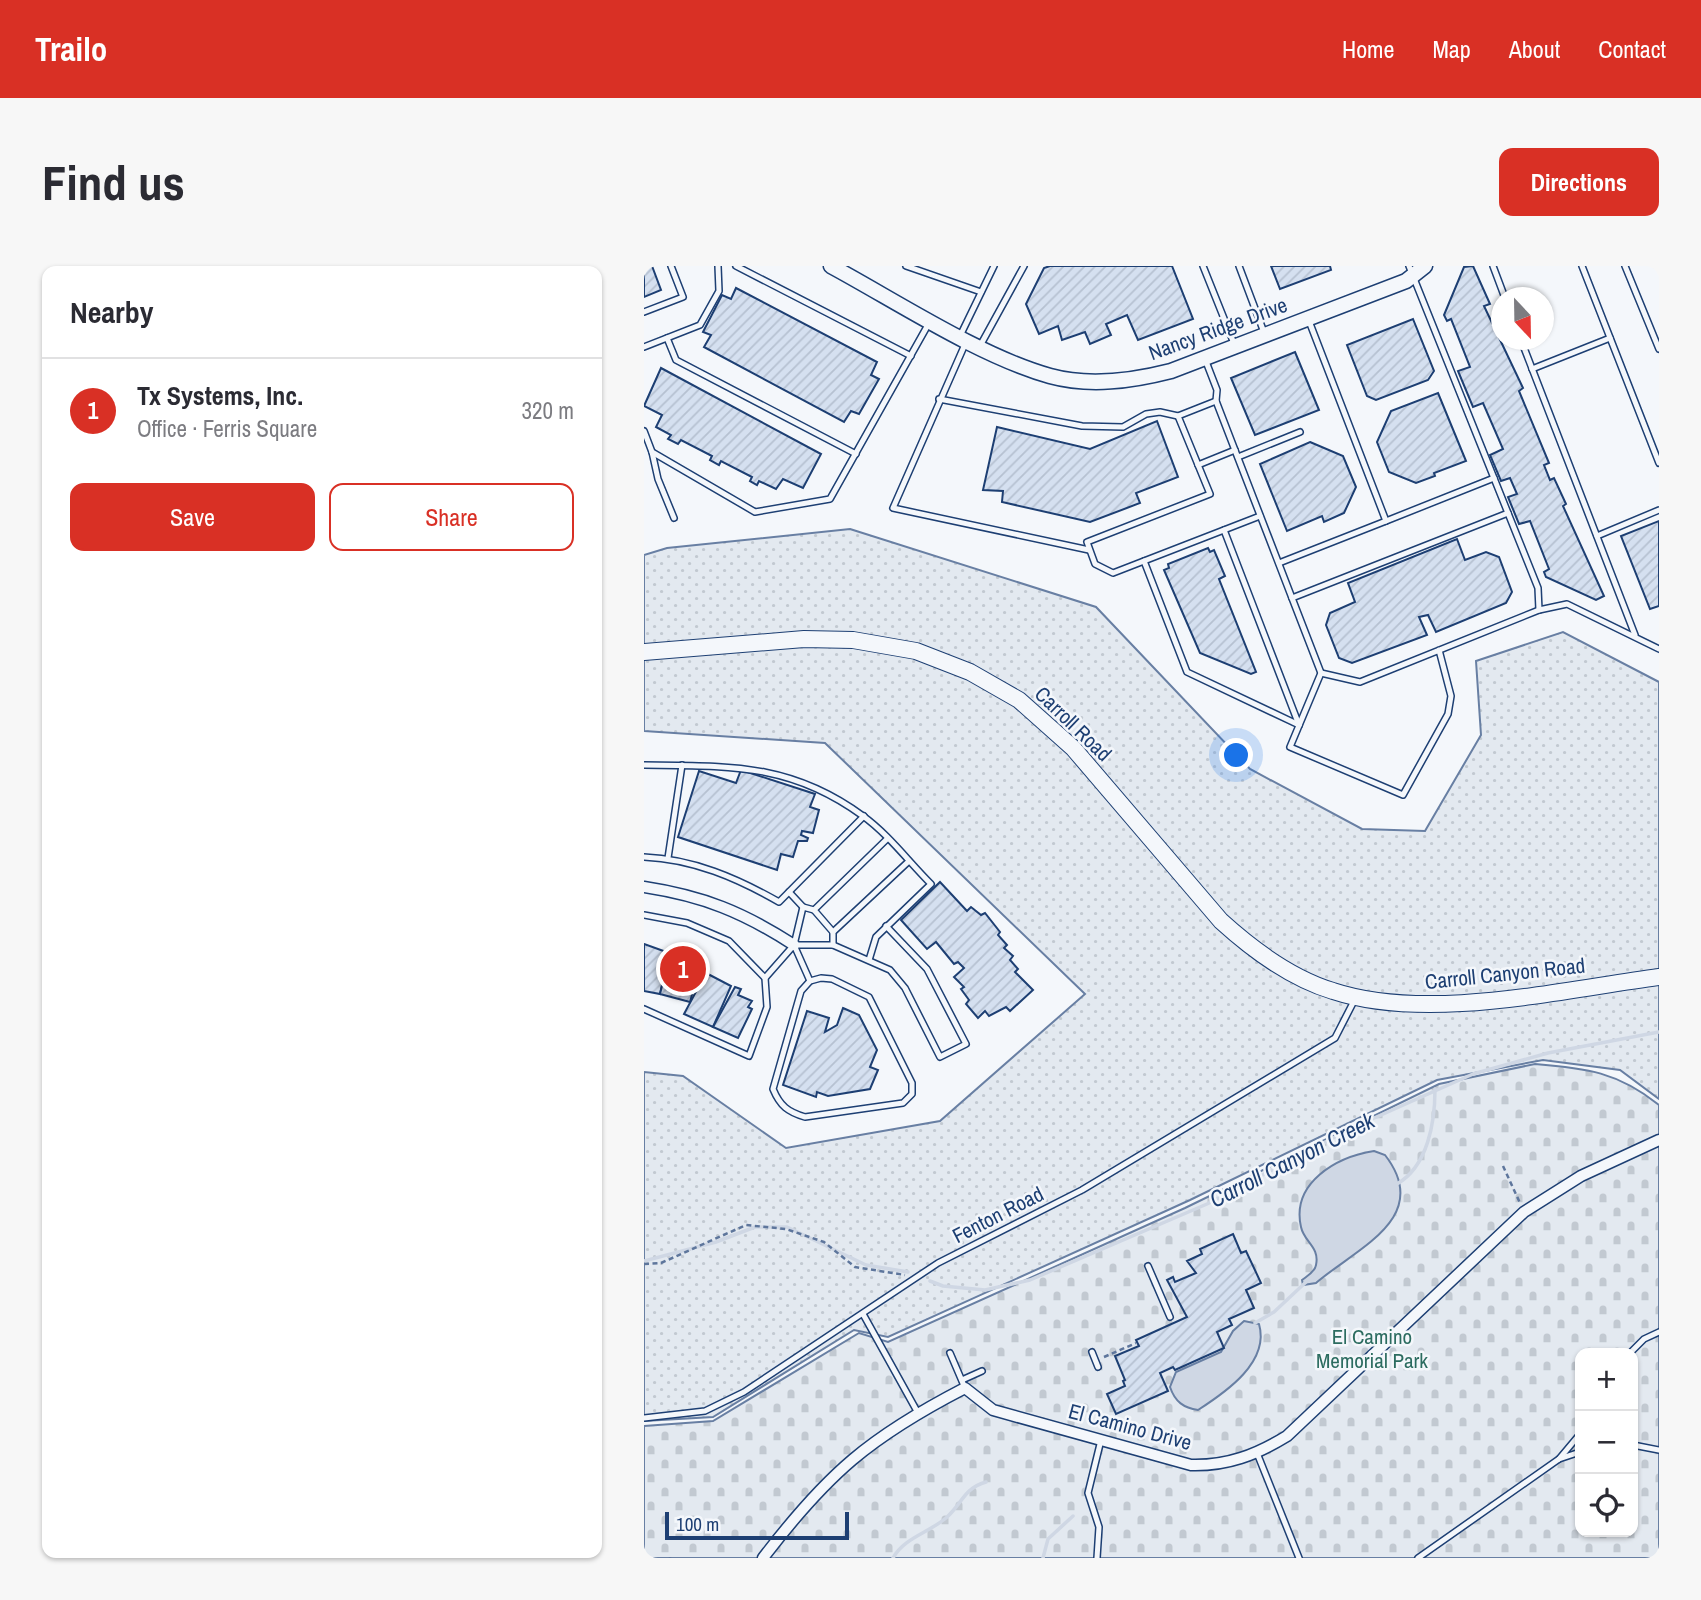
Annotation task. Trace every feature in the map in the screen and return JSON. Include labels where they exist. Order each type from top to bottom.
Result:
[{"type":"main road","name":"Carroll Road","points":[[644,652],[804,639],[853,640],[916,651],[970,672],[1019,700],[1073,748],[1221,921],[1242,940],[1283,969],[1333,991],[1352,1004]]},
{"type":"main road","name":"Carroll Canyon Road","points":[[1352,1004],[1437,1006],[1659,977]]},
{"type":"street","name":"Nancy Ridge Drive","points":[[831,266],[1016,364],[1052,376],[1080,381],[1138,380],[1205,358],[1308,318],[1416,269]]},
{"type":"street","points":[[644,887],[687,894],[733,909],[794,945]]},
{"type":"street","name":"El Camino Drive","points":[[964,1384],[993,1410],[1191,1465],[1220,1464],[1257,1453],[1287,1436],[1524,1212],[1581,1176],[1659,1140]]},
{"type":"street","points":[[763,1558],[797,1513],[835,1473],[878,1437],[964,1384]]},
{"type":"lane","points":[[644,312],[683,297],[671,266]]},
{"type":"lane","points":[[644,347],[700,326],[719,291],[718,266]]},
{"type":"lane","points":[[736,266],[911,356]]},
{"type":"lane","points":[[906,266],[981,292]]},
{"type":"lane","points":[[969,340],[981,292],[994,266]]},
{"type":"lane","points":[[1024,266],[969,340],[939,399],[894,508],[1089,550]]},
{"type":"lane","points":[[1203,266],[1235,346]]},
{"type":"lane","points":[[1239,266],[1265,335]]},
{"type":"lane","points":[[1493,266],[1501,287]]},
{"type":"lane","points":[[1582,266],[1659,463]]},
{"type":"lane","points":[[1625,266],[1659,349]]},
{"type":"lane","points":[[1416,269],[1538,588],[1539,610]]},
{"type":"lane","points":[[1308,318],[1386,521]]},
{"type":"lane","points":[[652,452],[755,512],[830,499],[931,321]]},
{"type":"lane","points":[[667,338],[676,360],[856,454]]},
{"type":"lane","points":[[1532,369],[1610,338]]},
{"type":"lane","points":[[1525,350],[1635,635]]},
{"type":"lane","points":[[1205,358],[1217,390],[1216,401],[1321,673],[1290,747],[1403,795],[1448,714],[1451,696],[1439,650]]},
{"type":"lane","points":[[939,399],[1082,426],[1123,427],[1146,414],[1160,412],[1178,416],[1216,401]]},
{"type":"lane","points":[[1178,416],[1210,494],[1087,542],[1095,564],[1113,573],[1260,516]]},
{"type":"lane","points":[[644,430],[658,480],[674,518]]},
{"type":"lane","points":[[1238,457],[1300,432]]},
{"type":"lane","points":[[1198,465],[1235,450]]},
{"type":"lane","points":[[1279,564],[1494,478]]},
{"type":"lane","points":[[1597,536],[1659,510]]},
{"type":"lane","points":[[1292,598],[1508,513]]},
{"type":"lane","points":[[1224,530],[1299,725]]},
{"type":"lane","points":[[1144,561],[1187,672],[1299,725]]},
{"type":"lane","points":[[1321,673],[1360,682],[1539,610],[1567,604],[1659,649]]},
{"type":"lane","points":[[644,765],[743,766],[807,782],[864,816],[931,884],[876,937],[869,960]]},
{"type":"lane","points":[[668,858],[682,765]]},
{"type":"lane","points":[[644,857],[668,858],[737,878],[779,902],[864,816]]},
{"type":"lane","points":[[814,910],[887,839]]},
{"type":"lane","points":[[833,932],[909,861]]},
{"type":"lane","points":[[789,891],[803,907],[814,910],[833,932],[833,945]]},
{"type":"lane","points":[[765,978],[794,945],[803,907]]},
{"type":"lane","points":[[644,915],[687,923],[729,942],[765,978],[767,1007],[749,1056],[644,1009]]},
{"type":"lane","points":[[794,945],[833,945],[890,970],[905,988],[940,1057],[965,1044],[927,969],[886,926]]},
{"type":"lane","points":[[794,945],[810,981]]},
{"type":"lane","points":[[832,979],[869,997],[912,1083],[912,1094],[903,1103],[805,1116],[791,1113],[778,1103],[773,1089],[801,991],[810,981],[832,979]]},
{"type":"lane","name":"Fenton Road","points":[[644,1418],[705,1411],[727,1401],[918,1277],[1082,1190],[1335,1038],[1352,1004]]},
{"type":"lane","points":[[1148,1266],[1170,1317]]},
{"type":"lane","points":[[863,1314],[918,1413]]},
{"type":"lane","points":[[1634,1348],[1644,1339],[1659,1332]]},
{"type":"lane","points":[[1092,1352],[1097,1364]]},
{"type":"lane","points":[[950,1353],[964,1384],[982,1371]]},
{"type":"lane","points":[[1097,1558],[1099,1527],[1088,1493],[1101,1440]]},
{"type":"lane","points":[[1559,1460],[1575,1440]]},
{"type":"lane","points":[[1638,1446],[1659,1450]]},
{"type":"lane","points":[[1257,1453],[1299,1558]]},
{"type":"lane","points":[[1418,1558],[1559,1460],[1575,1454]]},
{"type":"path","points":[[1503,1166],[1524,1212]]},
{"type":"path","points":[[644,1264],[661,1263],[746,1225],[786,1229],[824,1242],[855,1267],[918,1277]]},
{"type":"path","points":[[1097,1364],[1136,1343]]},
{"type":"green space","points":[[850,529],[1096,607],[1250,769],[1362,829],[1425,831],[1481,735],[1476,661],[1563,632],[1659,682],[1659,1099],[1620,1070],[1543,1060],[1437,1080],[1190,1200],[888,1337],[854,1330],[713,1417],[644,1421],[644,1072],[683,1076],[786,1148],[940,1121],[1085,994],[825,743],[644,731],[644,555],[667,548]]},
{"type":"green space","name":"El Camino Memorial Park","points":[[1535,1064],[1601,1074],[1630,1085],[1659,1105],[1659,1558],[644,1558],[644,1426],[713,1421],[859,1333],[888,1342],[1185,1208],[1439,1084]]},
{"type":"shaded area","points":[[1374,1151],[1385,1155],[1398,1177],[1400,1197],[1395,1214],[1384,1230],[1368,1244],[1316,1283],[1303,1285],[1302,1280],[1314,1270],[1317,1259],[1301,1227],[1303,1197],[1310,1185],[1332,1166],[1345,1159]]},
{"type":"shaded area","points":[[1244,1321],[1259,1324],[1261,1338],[1252,1363],[1233,1385],[1221,1394],[1198,1410],[1188,1408],[1175,1397],[1170,1387],[1176,1372],[1221,1352],[1233,1331]]},
{"type":"building","points":[[644,266],[652,266],[661,290],[644,297]]},
{"type":"building","points":[[1172,266],[1193,319],[1138,340],[1127,315],[1106,324],[1111,335],[1090,344],[1085,332],[1062,340],[1058,326],[1039,334],[1026,304],[1044,268]]},
{"type":"building","points":[[1271,266],[1330,266],[1331,270],[1280,289]]},
{"type":"building","points":[[1473,266],[1490,304],[1484,306],[1491,321],[1491,350],[1505,350],[1523,388],[1519,391],[1549,463],[1544,465],[1550,480],[1554,478],[1566,504],[1563,506],[1604,596],[1596,600],[1546,577],[1544,572],[1549,569],[1530,521],[1519,524],[1508,497],[1517,494],[1510,478],[1501,481],[1490,455],[1503,449],[1483,403],[1473,407],[1458,371],[1470,367],[1451,319],[1447,321],[1444,315],[1464,267]]},
{"type":"building","points":[[736,288],[877,362],[871,375],[879,379],[859,414],[851,411],[844,422],[704,347],[711,335],[703,332],[722,295],[731,299]]},
{"type":"building","points":[[1413,319],[1434,371],[1428,380],[1376,400],[1367,396],[1347,345]]},
{"type":"building","points":[[1295,352],[1319,410],[1255,435],[1231,378]]},
{"type":"building","points":[[661,368],[821,454],[803,488],[783,479],[776,489],[759,481],[757,485],[750,481],[752,477],[721,461],[719,465],[710,460],[712,456],[681,440],[678,444],[668,439],[671,435],[656,427],[662,415],[644,406]]},
{"type":"building","points":[[1438,393],[1466,461],[1416,483],[1389,472],[1377,442],[1391,411]]},
{"type":"building","points":[[1157,421],[1178,477],[1136,493],[1140,503],[1090,522],[1002,502],[1003,491],[983,490],[997,427],[1090,449]]},
{"type":"building","points":[[1310,442],[1343,456],[1356,487],[1344,513],[1324,522],[1322,516],[1287,531],[1260,464]]},
{"type":"building","points":[[1659,521],[1659,606],[1650,609],[1621,536]]},
{"type":"building","points":[[1457,539],[1465,560],[1486,552],[1499,557],[1512,592],[1506,603],[1436,632],[1428,615],[1419,617],[1427,635],[1352,663],[1339,658],[1326,625],[1330,613],[1355,602],[1348,583]]},
{"type":"building","points":[[1208,548],[1210,552],[1214,550],[1225,576],[1219,579],[1256,672],[1251,674],[1200,653],[1164,570],[1169,568],[1168,564]]},
{"type":"building","points":[[741,770],[815,794],[810,807],[819,810],[813,833],[802,831],[801,835],[808,838],[807,841],[798,841],[793,857],[781,854],[777,870],[678,837],[699,771],[736,783]]},
{"type":"building","points":[[940,882],[967,911],[971,907],[981,915],[985,913],[1000,932],[998,935],[1007,945],[1004,948],[1013,956],[1010,960],[1018,969],[1015,972],[1033,990],[1010,1011],[1006,1007],[989,1016],[985,1011],[978,1018],[966,1004],[969,1000],[961,989],[964,987],[954,977],[964,968],[958,962],[954,964],[936,942],[927,949],[901,920]]},
{"type":"building","points":[[644,944],[669,953],[660,994],[644,991]]},
{"type":"building","points":[[671,949],[698,959],[695,968],[699,969],[690,1002],[660,994]]},
{"type":"building","points":[[706,973],[731,986],[713,1027],[684,1014]]},
{"type":"building","points":[[735,987],[741,989],[738,995],[752,1001],[748,1007],[752,1009],[738,1038],[713,1027]]},
{"type":"building","points":[[843,1008],[859,1015],[877,1050],[870,1067],[878,1070],[870,1089],[828,1096],[817,1092],[816,1097],[783,1085],[807,1011],[829,1018],[825,1032],[837,1025]]},
{"type":"building","points":[[1233,1234],[1241,1253],[1246,1251],[1261,1283],[1246,1290],[1254,1308],[1229,1319],[1232,1325],[1217,1332],[1224,1348],[1175,1370],[1173,1367],[1160,1373],[1168,1391],[1116,1414],[1107,1394],[1125,1386],[1125,1380],[1115,1356],[1139,1346],[1136,1340],[1187,1317],[1167,1280],[1173,1277],[1175,1282],[1196,1273],[1187,1261],[1202,1254],[1200,1249]]},
{"type":"waterway","name":"Carroll Canyon Creek","points":[[930,1281],[943,1286],[985,1290],[1030,1280],[1207,1204],[1354,1127],[1473,1074],[1548,1053],[1659,1032]]},
{"type":"waterway","points":[[1397,1184],[1408,1176],[1423,1155],[1431,1129],[1435,1089]]},
{"type":"waterway","name":"Carroll Canyon Creek","points":[[644,1261],[716,1242],[755,1227],[787,1227],[866,1265],[908,1272]]},
{"type":"waterway","points":[[1255,1323],[1274,1312],[1306,1282]]},
{"type":"waterway","points":[[893,1558],[903,1545],[946,1518],[968,1492],[986,1482]]},
{"type":"waterway","points":[[1043,1558],[1048,1539],[1073,1516]]},
{"type":"place","name":"Tx Systems, Inc.","points":[[683,969]]}]
